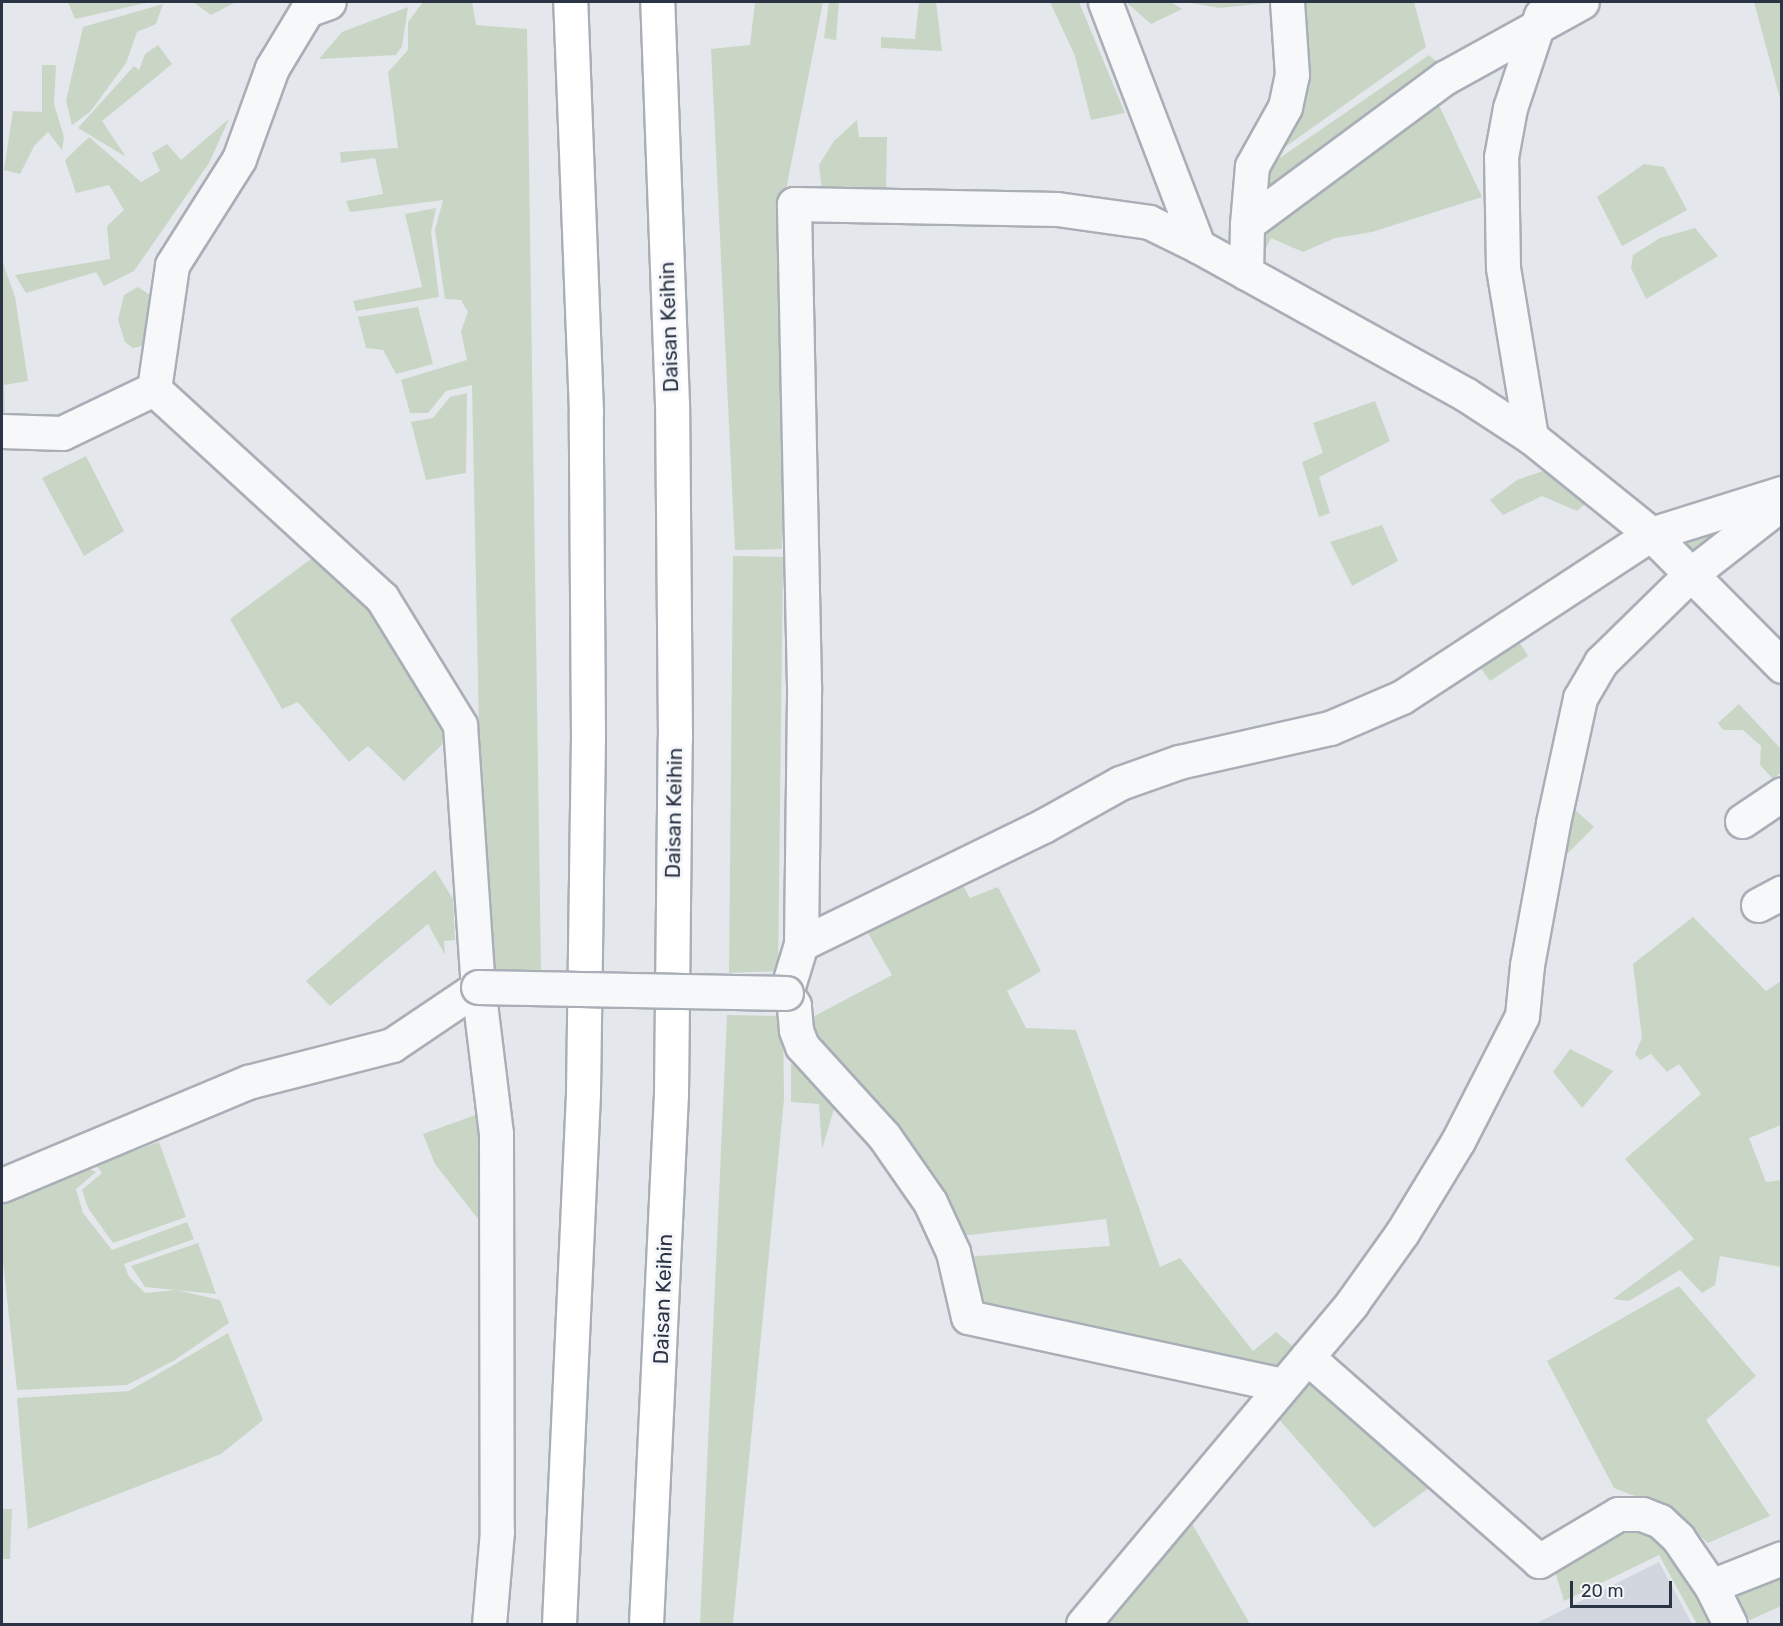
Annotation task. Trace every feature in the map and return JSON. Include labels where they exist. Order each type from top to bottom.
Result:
[{"type":"highway","points":[[560,1624],[584,1093],[588,739],[586,412],[570,2]]},
{"type":"highway","name":"Daisan Keihin","points":[[646,1624],[671,1094],[675,738],[672,404],[657,2]]},
{"type":"street","points":[[154,389],[172,265],[239,159],[272,68],[307,10],[329,2]]},
{"type":"street","points":[[1105,2],[1198,246]]},
{"type":"street","points":[[1246,273],[1252,166],[1285,107],[1292,75],[1287,2]]},
{"type":"street","points":[[1247,224],[1446,76],[1541,13],[1582,2]]},
{"type":"street","points":[[1531,437],[1503,267],[1501,168],[1510,108],[1541,13]]},
{"type":"street","points":[[786,993],[801,944],[804,686],[794,204],[1057,209],[1149,222],[1198,246],[1465,394],[1531,437],[1651,534],[1782,666]]},
{"type":"street","points":[[2,431],[62,433],[154,389]]},
{"type":"street","points":[[154,389],[382,598],[460,725],[478,987],[496,1132],[497,1531],[489,1624]]},
{"type":"street","points":[[801,944],[1043,826],[1120,783],[1179,762],[1330,728],[1402,697],[1651,534],[1782,493]]},
{"type":"street","points":[[1083,1624],[1307,1356],[1402,1233],[1458,1141],[1522,1016],[1527,965],[1552,823],[1580,698],[1601,662],[1690,574],[1782,504]]},
{"type":"street","points":[[1743,821],[1782,794]]},
{"type":"street","points":[[2,1185],[248,1082],[392,1045],[478,987],[786,993]]},
{"type":"street","points":[[786,993],[794,1005],[802,1046],[884,1136],[930,1202],[953,1252],[968,1317],[1282,1385]]},
{"type":"street","points":[[1307,1356],[1539,1561],[1618,1514],[1642,1514],[1667,1526],[1711,1587],[1730,1624]]},
{"type":"street","points":[[1711,1587],[1782,1558]]},
{"type":"shaded area","points":[[1659,1562],[1692,1624],[1535,1624]]},
{"type":"green space","points":[[68,2],[150,2],[75,19]]},
{"type":"green space","points":[[193,2],[236,2],[211,15]]},
{"type":"green space","points":[[423,2],[472,2],[476,25],[527,29],[541,972],[493,970],[479,731],[472,385],[446,391],[428,413],[410,413],[401,380],[467,360],[461,331],[468,312],[461,300],[445,299],[435,230],[443,200],[350,212],[346,201],[383,194],[375,158],[341,163],[340,152],[398,148],[388,72],[408,50],[408,22]]},
{"type":"green space","points":[[755,2],[823,2],[782,210],[782,549],[735,550],[711,49],[750,45]]},
{"type":"green space","points":[[829,2],[839,2],[836,40],[824,38]]},
{"type":"green space","points":[[919,2],[936,2],[942,51],[881,48],[881,37],[915,39]]},
{"type":"green space","points":[[1050,2],[1079,2],[1125,113],[1091,120],[1075,56]]},
{"type":"green space","points":[[1126,2],[1171,2],[1182,9],[1151,24]]},
{"type":"green space","points":[[1186,2],[1277,2],[1219,8]]},
{"type":"green space","points":[[1293,2],[1414,2],[1426,47],[1257,167]]},
{"type":"green space","points":[[1754,2],[1781,2],[1781,102]]},
{"type":"green space","points":[[163,4],[156,24],[137,32],[126,63],[90,112],[72,125],[66,101],[83,27]]},
{"type":"green space","points":[[408,7],[402,46],[396,55],[319,59],[342,32]]},
{"type":"green space","points":[[158,45],[172,64],[102,121],[126,157],[78,128],[134,66],[139,70],[145,54]]},
{"type":"green space","points":[[1429,55],[1445,69],[1253,213],[1258,173]]},
{"type":"green space","points":[[42,65],[56,65],[54,104],[64,137],[62,150],[48,132],[34,146],[20,174],[4,170],[13,111],[42,112]]},
{"type":"green space","points":[[1437,101],[1482,197],[1372,232],[1335,238],[1303,252],[1271,238],[1262,256],[1258,229]]},
{"type":"green space","points":[[229,119],[209,163],[134,271],[104,286],[96,272],[26,293],[15,275],[110,259],[107,226],[124,210],[109,185],[76,193],[65,160],[89,137],[141,182],[160,171],[152,153],[167,144],[181,160]]},
{"type":"green space","points":[[857,120],[859,137],[887,137],[886,190],[822,190],[819,165],[834,141]]},
{"type":"green space","points":[[1644,164],[1664,167],[1687,210],[1622,246],[1597,197]]},
{"type":"green space","points":[[436,208],[431,232],[439,297],[356,311],[353,301],[422,287],[405,214]]},
{"type":"green space","points":[[1695,228],[1718,256],[1646,299],[1631,268],[1633,255],[1660,238]]},
{"type":"green space","points":[[2,260],[15,297],[28,381],[4,385],[5,418],[2,419]]},
{"type":"green space","points":[[138,287],[150,295],[145,345],[133,348],[125,342],[118,320],[124,295]]},
{"type":"green space","points":[[418,307],[433,364],[396,374],[383,350],[366,348],[358,317]]},
{"type":"green space","points":[[467,393],[466,473],[426,480],[411,422],[433,418],[450,397]]},
{"type":"green space","points":[[1375,401],[1390,441],[1319,477],[1330,513],[1319,517],[1302,462],[1323,453],[1313,423]]},
{"type":"green space","points":[[86,456],[124,531],[84,556],[42,478]]},
{"type":"green space","points":[[1546,470],[1587,502],[1577,511],[1542,496],[1503,515],[1490,500],[1517,480]]},
{"type":"green space","points":[[1752,511],[1689,564],[1666,542]]},
{"type":"green space","points":[[1382,525],[1398,561],[1352,586],[1330,542]]},
{"type":"green space","points":[[315,556],[371,607],[451,736],[404,781],[368,746],[349,762],[298,702],[282,709],[230,619]]},
{"type":"green space","points":[[733,556],[783,557],[778,971],[729,973]]},
{"type":"green space","points":[[1516,637],[1528,656],[1490,681],[1477,663]]},
{"type":"green space","points":[[1739,704],[1781,749],[1781,772],[1773,779],[1760,765],[1761,746],[1743,730],[1723,730],[1718,723]]},
{"type":"green space","points":[[1572,807],[1594,827],[1563,858]]},
{"type":"green space","points":[[435,870],[453,899],[455,940],[444,941],[445,955],[428,924],[330,1006],[306,981]]},
{"type":"green space","points":[[959,879],[970,898],[998,887],[1041,971],[1007,991],[1026,1028],[1076,1030],[1160,1267],[1180,1258],[1253,1351],[1276,1332],[1298,1351],[1279,1374],[979,1312],[964,1257],[1110,1246],[1106,1219],[961,1236],[811,1039],[809,1019],[892,975],[864,926]]},
{"type":"green space","points":[[1693,917],[1766,991],[1781,981],[1781,1125],[1749,1138],[1766,1182],[1781,1180],[1781,1267],[1720,1256],[1715,1285],[1702,1293],[1680,1270],[1629,1301],[1613,1299],[1694,1239],[1625,1159],[1701,1094],[1679,1064],[1667,1072],[1651,1054],[1640,1060],[1635,1054],[1642,1038],[1633,964]]},
{"type":"green space","points":[[727,1015],[783,1016],[784,1099],[733,1624],[700,1624]]},
{"type":"green space","points":[[1570,1049],[1613,1071],[1582,1108],[1553,1072]]},
{"type":"green space","points":[[791,1064],[808,1067],[837,1099],[822,1149],[819,1104],[791,1102]]},
{"type":"green space","points":[[481,1113],[492,1329],[480,1329],[479,1220],[435,1164],[423,1134]]},
{"type":"green space","points":[[159,1142],[186,1217],[113,1243],[88,1208],[82,1190],[102,1173],[96,1165]]},
{"type":"green space","points":[[85,1167],[96,1172],[76,1189],[83,1213],[112,1250],[187,1222],[194,1239],[124,1264],[129,1277],[145,1293],[176,1290],[220,1300],[229,1323],[175,1360],[127,1385],[17,1390],[2,1252],[2,1204]]},
{"type":"green space","points":[[198,1243],[216,1294],[145,1287],[131,1266]]},
{"type":"green space","points":[[1679,1286],[1756,1376],[1706,1420],[1770,1516],[1708,1543],[1671,1510],[1614,1488],[1547,1361]]},
{"type":"green space","points":[[228,1333],[263,1420],[221,1454],[28,1529],[17,1398],[129,1391]]},
{"type":"green space","points":[[1306,1379],[1430,1487],[1374,1528],[1277,1417]]},
{"type":"green space","points":[[2,1509],[12,1509],[10,1559],[2,1559]]},
{"type":"green space","points":[[1191,1522],[1250,1624],[1108,1624]]},
{"type":"green space","points":[[1620,1526],[1661,1535],[1713,1624],[1697,1624],[1659,1555],[1564,1601],[1555,1571]]},
{"type":"green space","points":[[1781,1570],[1781,1606],[1750,1620],[1732,1590]]}]
